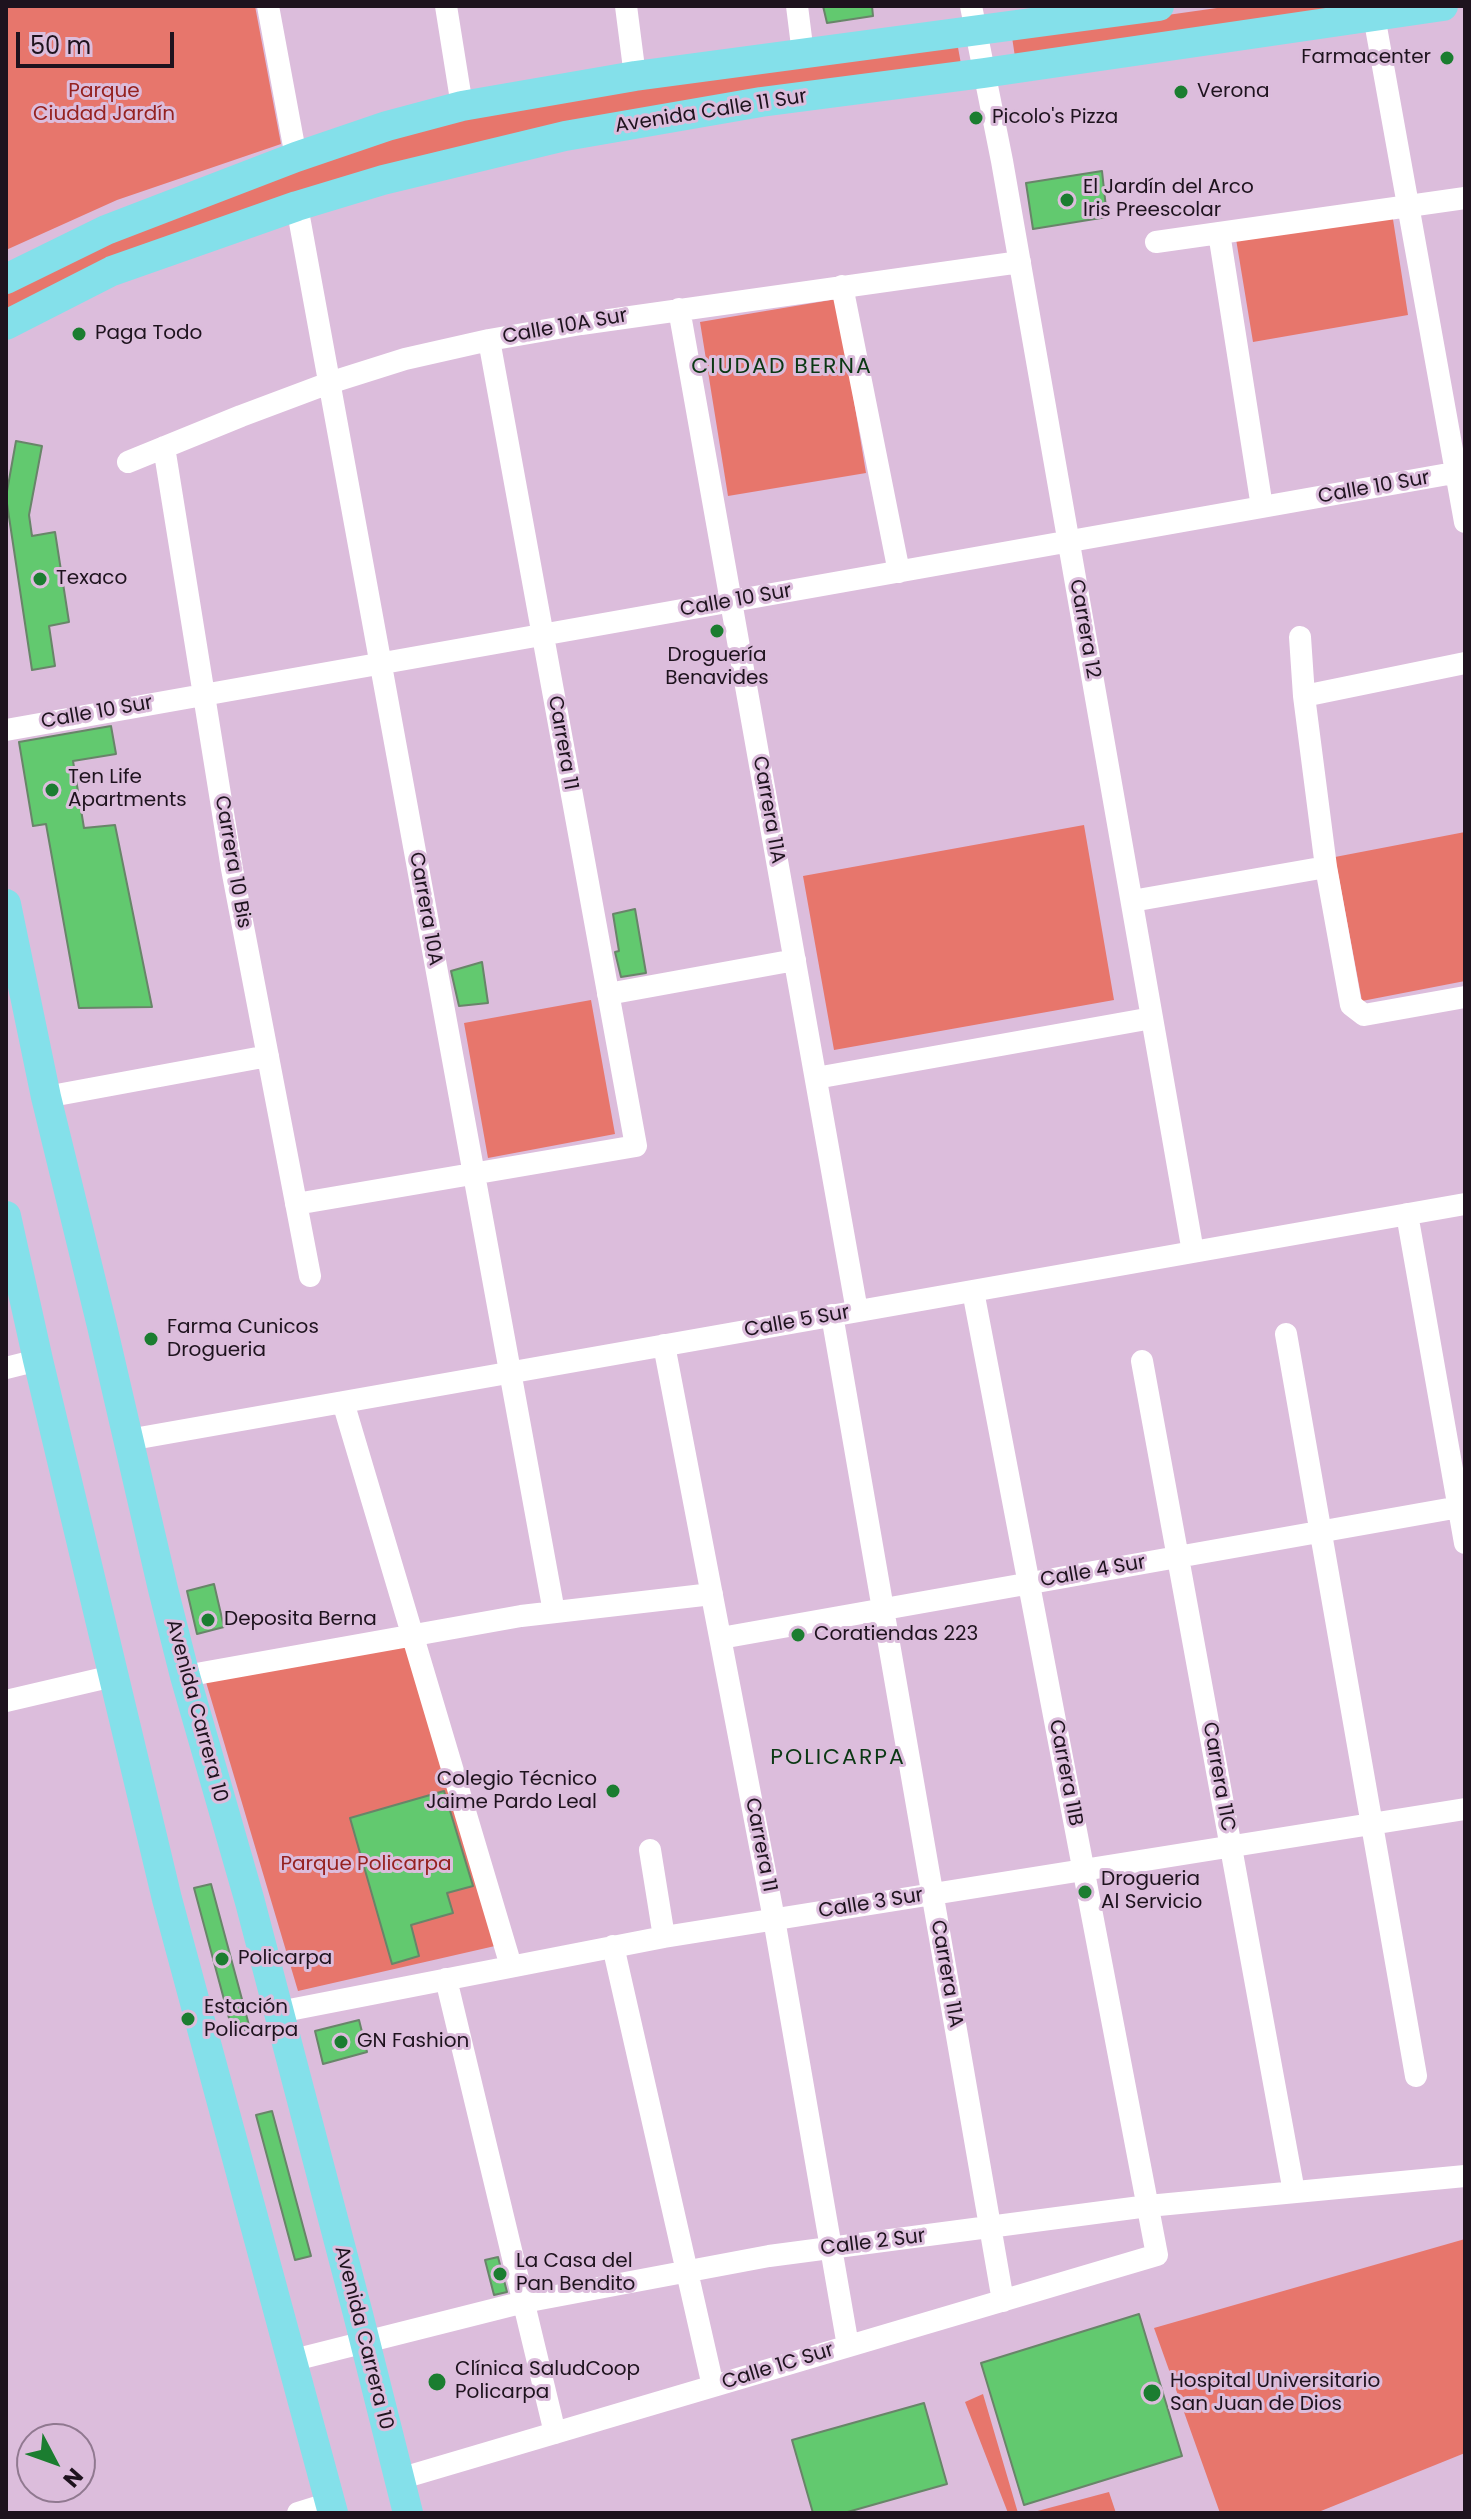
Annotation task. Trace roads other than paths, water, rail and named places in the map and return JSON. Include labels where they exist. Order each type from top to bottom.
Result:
[{"type":"main road","name":"Avenida Calle 11 Sur","points":[[11,327],[112,271],[297,206],[383,180],[565,136],[761,102],[1443,6]]},
{"type":"main road","points":[[6,279],[106,230],[296,157],[387,126],[462,106],[635,76],[803,54],[974,18],[1147,7]]},
{"type":"main road","name":"Avenida Carrera 10","points":[[6,904],[46,1097],[185,1676],[250,1902],[408,2513]]},
{"type":"main road","points":[[6,1216],[163,1884],[331,2508]]},
{"type":"street","points":[[268,6],[296,157]]},
{"type":"street","points":[[446,6],[462,106]]},
{"type":"street","points":[[626,6],[635,76]]},
{"type":"street","points":[[797,6],[803,54]]},
{"type":"street","points":[[1374,16],[1461,472],[1465,522]]},
{"type":"street","name":"Carrera 12","points":[[974,18],[1020,262],[1193,1252]]},
{"type":"street","points":[[1156,242],[1465,198]]},
{"type":"street","name":"Carrera 10A","points":[[297,206],[554,1612]]},
{"type":"street","points":[[1219,233],[1262,507]]},
{"type":"street","name":"Calle 10A Sur","points":[[128,462],[329,383],[405,359],[489,340],[679,309],[1020,262]]},
{"type":"street","points":[[842,286],[899,572]]},
{"type":"street","name":"Carrera 11A","points":[[679,309],[857,1311]]},
{"type":"street","name":"Carrera 11","points":[[474,1173],[636,1146],[489,340]]},
{"type":"street","name":"Carrera 10 Bis","points":[[164,447],[232,869],[310,1276]]},
{"type":"street","name":"Calle 10 Sur","points":[[6,730],[1461,472]]},
{"type":"street","points":[[1300,637],[1304,696],[1326,867],[1351,1005],[1364,1015],[1465,997]]},
{"type":"street","points":[[1304,696],[1465,663]]},
{"type":"street","points":[[1132,901],[1326,867]]},
{"type":"street","points":[[608,994],[795,960]]},
{"type":"street","points":[[816,1078],[1152,1018]]},
{"type":"street","points":[[46,1097],[268,1056]]},
{"type":"street","points":[[296,1204],[474,1173]]},
{"type":"street","name":"Calle 5 Sur","points":[[128,1440],[1465,1204]]},
{"type":"street","points":[[1407,1214],[1462,1507],[1465,1543]]},
{"type":"street","name":"Carrera 11B","points":[[973,1291],[1157,2255]]},
{"type":"street","name":"Carrera 11A","points":[[832,1315],[1003,2301]]},
{"type":"street","points":[[1286,1334],[1416,2076]]},
{"type":"street","name":"Carrera 11","points":[[664,1345],[774,1919],[848,2346]]},
{"type":"street","points":[[6,1368],[38,1360]]},
{"type":"street","name":"Carrera 11C","points":[[1142,1361],[1294,2192]]},
{"type":"street","points":[[343,1402],[511,1966]]},
{"type":"street","name":"Calle 4 Sur","points":[[721,1638],[1462,1507]]},
{"type":"street","points":[[185,1676],[554,1612],[712,1594]]},
{"type":"street","points":[[6,1701],[113,1676]]},
{"type":"street","name":"Calle 3 Sur","points":[[279,2012],[664,1937],[1465,1809]]},
{"type":"street","points":[[650,1850],[664,1937]]},
{"type":"street","points":[[613,1946],[713,2386]]},
{"type":"street","points":[[446,1979],[555,2433]]},
{"type":"street","name":"Calle 2 Sur","points":[[290,2361],[524,2302],[769,2256],[1148,2206],[1465,2176]]},
{"type":"street","name":"Calle 1C Sur","points":[[399,2479],[1157,2255]]},
{"type":"street","points":[[298,2513],[331,2508]]},
{"type":"place","name":"Farmacenter","points":[[1447,58]]},
{"type":"place","name":"Verona","points":[[1181,92]]},
{"type":"place","name":"Picolo's Pizza","points":[[976,118]]},
{"type":"place","name":"El Jardín del Arco Iris Preescolar","points":[[1067,200]]},
{"type":"place","name":"Paga Todo","points":[[79,334]]},
{"type":"place","name":"Texaco","points":[[40,579]]},
{"type":"place","name":"Droguería Benavides","points":[[717,631]]},
{"type":"place","name":"Ten Life Apartments","points":[[52,790]]},
{"type":"place","name":"Farma Cunicos Drogueria","points":[[151,1339]]},
{"type":"place","name":"Deposita Berna","points":[[208,1620]]},
{"type":"place","name":"Coratiendas 223","points":[[798,1635]]},
{"type":"place","name":"Colegio Técnico Jaime Pardo Leal","points":[[613,1791]]},
{"type":"place","name":"Drogueria Al Servicio","points":[[1085,1892]]},
{"type":"place","name":"Policarpa","points":[[222,1959]]},
{"type":"place","name":"Estación Policarpa","points":[[188,2019]]},
{"type":"place","name":"GN Fashion","points":[[341,2042]]},
{"type":"place","name":"La Casa del Pan Bendito","points":[[500,2274]]},
{"type":"place","name":"Clínica SaludCoop Policarpa","points":[[437,2382]]},
{"type":"place","name":"Hospital Universitario San Juan de Dios","points":[[1152,2393]]},
{"type":"district","name":"CIUDAD BERNA","points":[[782,367]]},
{"type":"district","name":"POLICARPA","points":[[838,1758]]},
{"type":"park label","name":"Parque Ciudad Jardín","points":[[104,104]]},
{"type":"park label","name":"Parque Policarpa","points":[[366,1865]]}]
